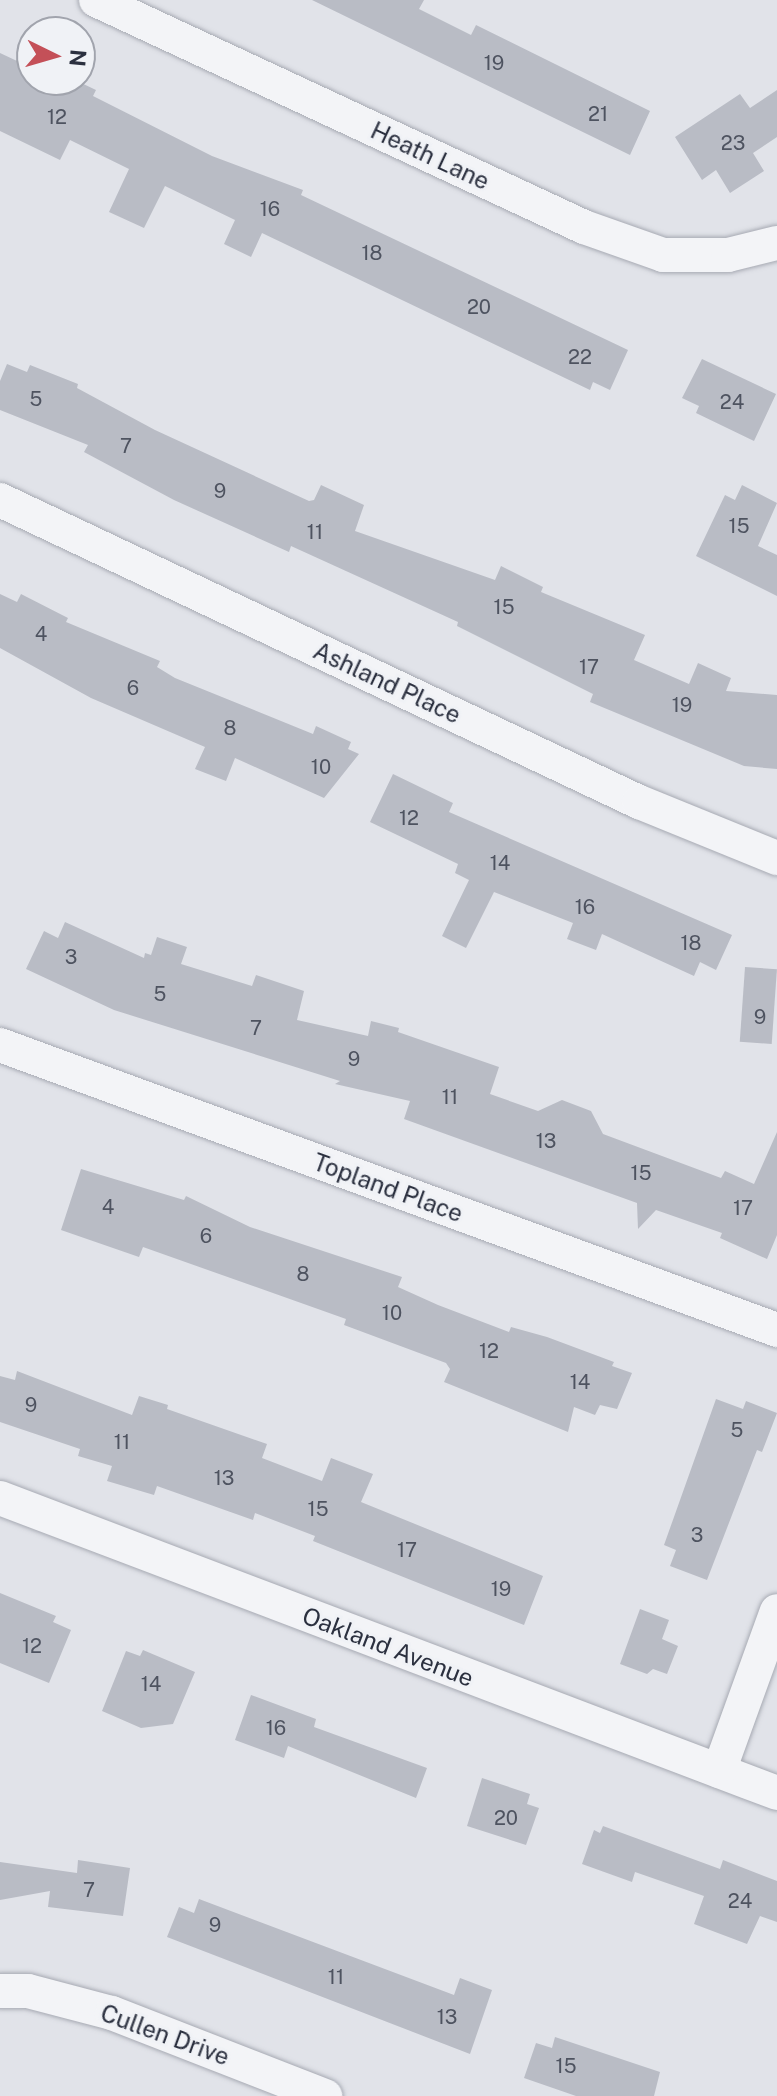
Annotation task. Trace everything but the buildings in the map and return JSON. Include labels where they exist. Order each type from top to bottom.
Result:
[{"type":"street","name":"Heath Lane","points":[[96,0],[584,227],[663,255],[728,255],[777,243]]},
{"type":"street","name":"Ashland Place","points":[[0,500],[639,802],[777,858]]},
{"type":"street","name":"Topland Place","points":[[0,1045],[777,1330]]},
{"type":"street","name":"Oakland Avenue","points":[[0,1498],[777,1793]]},
{"type":"street","points":[[719,1771],[777,1611]]},
{"type":"street","name":"Cullen Drive","points":[[0,1991],[28,1991],[112,2013],[308,2093]]}]
